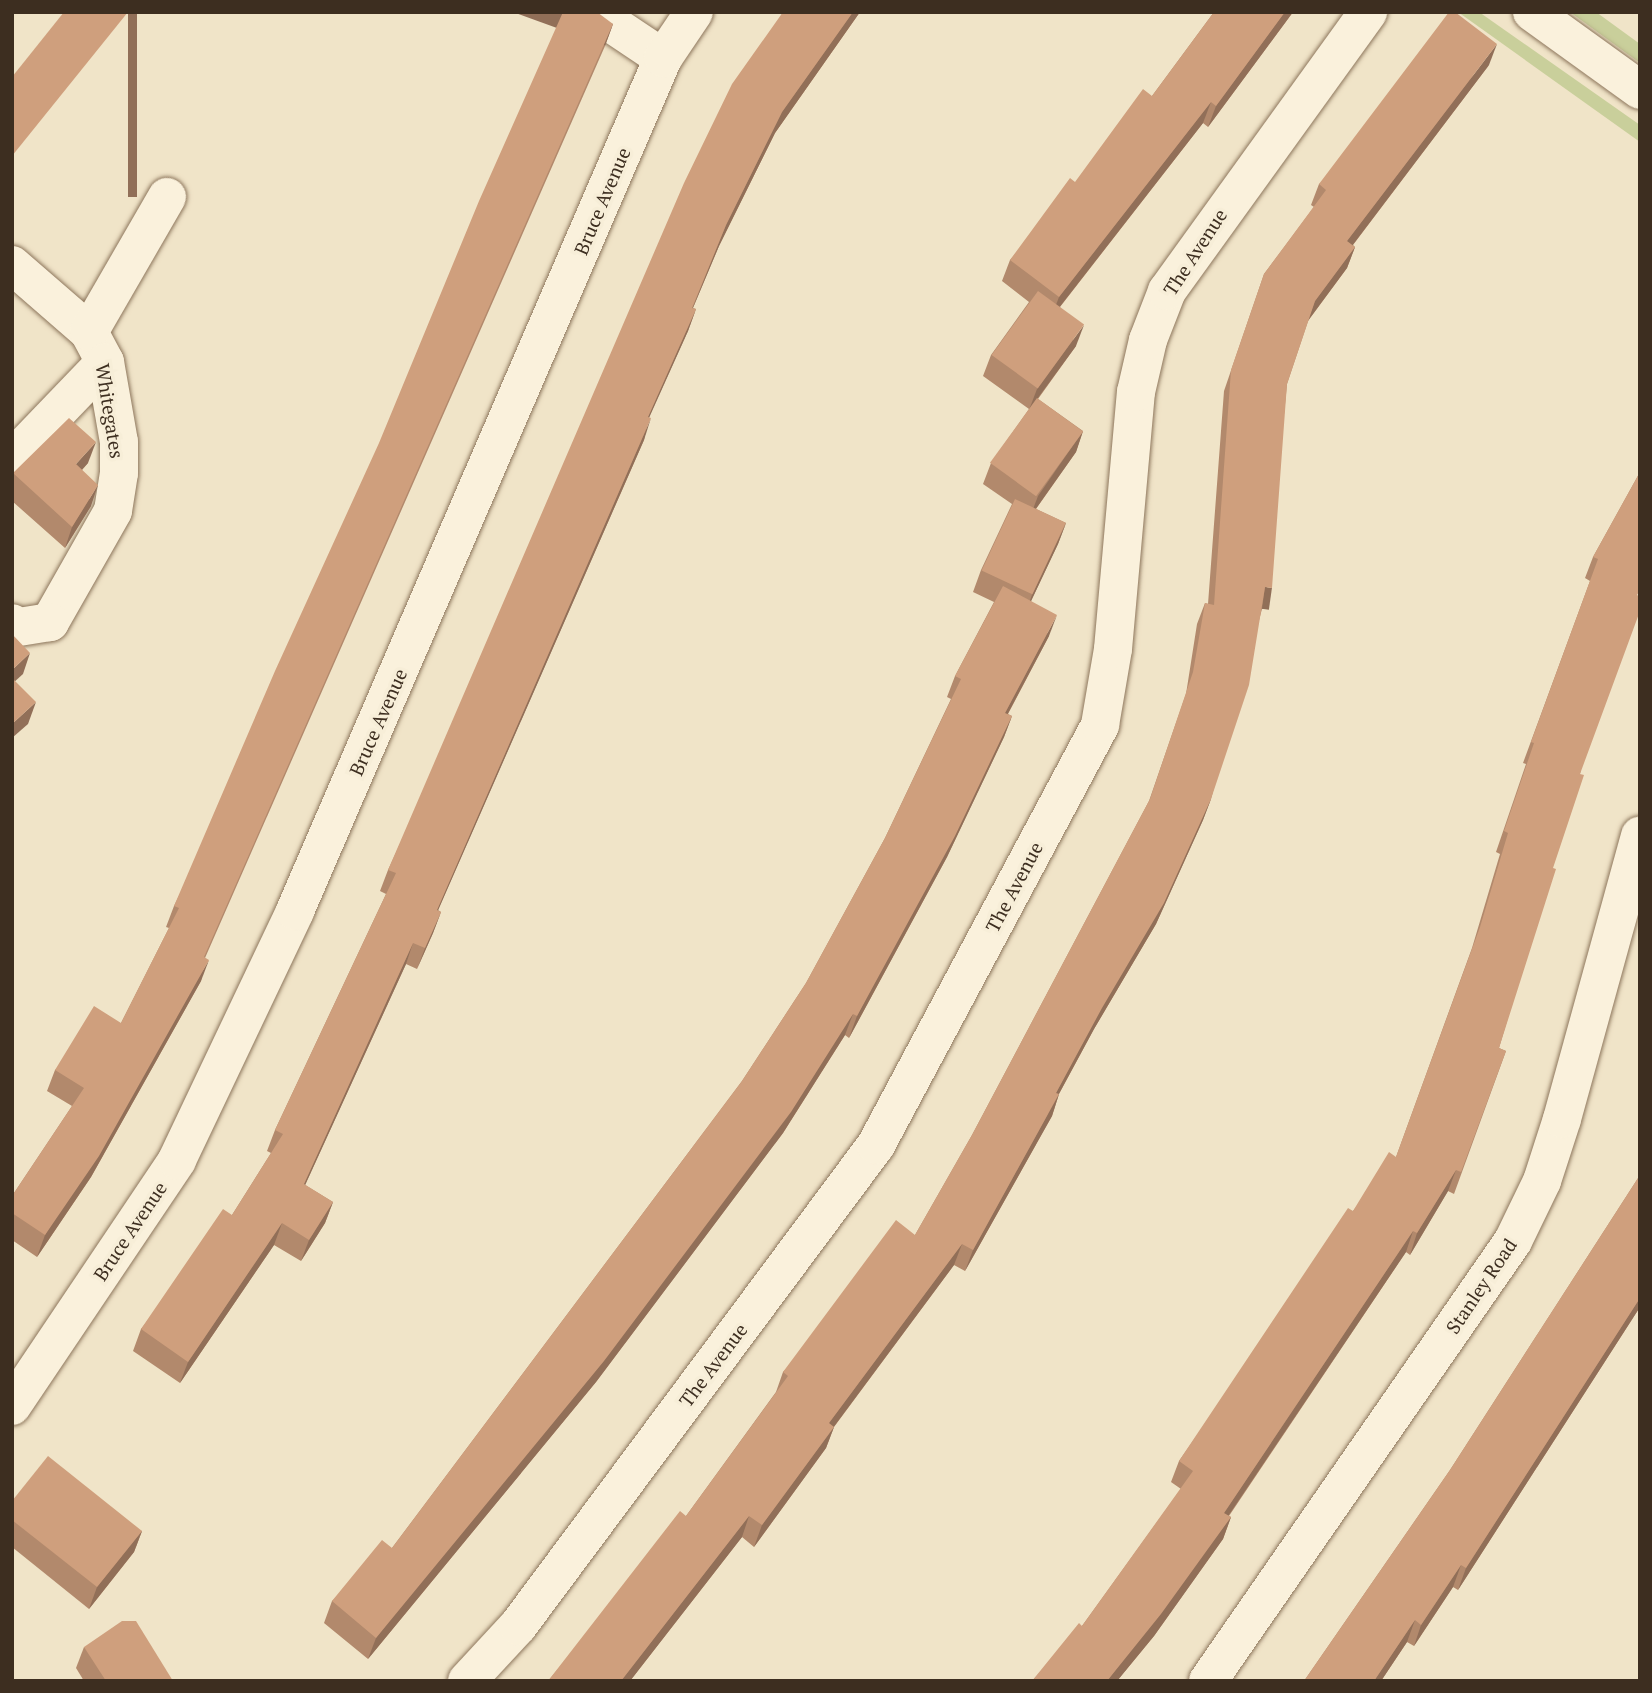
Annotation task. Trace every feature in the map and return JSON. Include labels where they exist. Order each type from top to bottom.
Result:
[{"type":"street","points":[[594,12],[663,58]]},
{"type":"street","name":"Bruce Avenue","points":[[12,1406],[177,1160],[295,911],[663,58],[695,12]]},
{"type":"street","name":"The Avenue","points":[[467,1681],[518,1626],[876,1145],[1100,725],[1113,649],[1136,392],[1148,340],[1167,291],[1368,12]]},
{"type":"street","points":[[1532,12],[1640,90]]},
{"type":"street","points":[[12,459],[97,347],[167,197]]},
{"type":"street","points":[[12,265],[97,347]]},
{"type":"street","name":"Whitegates","points":[[12,623],[17,627],[51,622],[113,511],[119,442],[97,347]]},
{"type":"street","name":"Stanley Road","points":[[1208,1681],[1513,1241],[1542,1181],[1562,1119],[1640,836]]},
{"type":"green space","points":[[1458,12],[1479,12],[1640,125],[1640,142]]},
{"type":"green space","points":[[1570,12],[1596,12],[1640,44],[1640,63]]},
{"type":"building","points":[[64,12],[128,12],[12,156],[12,77]]},
{"type":"building","points":[[563,12],[597,12],[613,24],[204,957],[209,960],[99,1156],[45,1235],[12,1213],[12,1196],[84,1088],[55,1070],[94,1006],[121,1023],[179,908],[174,906],[275,671],[379,443],[479,201]]},
{"type":"building","points":[[783,12],[853,12],[782,112],[726,225],[692,308],[696,309],[648,417],[651,418],[437,910],[441,912],[425,948],[413,943],[304,1184],[333,1202],[309,1240],[282,1223],[188,1362],[141,1329],[223,1209],[232,1215],[283,1134],[275,1130],[396,873],[388,870],[684,183],[732,84]]},
{"type":"building","points":[[1214,12],[1285,12],[1216,106],[1211,102],[1059,297],[1010,260],[1070,178],[1075,182],[1143,89],[1152,96]]},
{"type":"building","points":[[1449,12],[1455,12],[1497,44],[1347,241],[1355,247],[1315,301],[1287,384],[1272,588],[1265,587],[1249,685],[1211,799],[1164,903],[1102,1008],[1056,1093],[1059,1094],[973,1250],[962,1244],[829,1423],[834,1427],[762,1525],[749,1516],[621,1681],[548,1681],[680,1511],[686,1516],[788,1376],[783,1372],[896,1220],[915,1235],[972,1135],[1150,799],[1193,672],[1205,603],[1214,605],[1231,370],[1264,274],[1326,190],[1319,184]]},
{"type":"building","points":[[1038,291],[1084,325],[1038,388],[992,355]]},
{"type":"building","points":[[1037,398],[1083,432],[1036,496],[990,463]]},
{"type":"building","points":[[69,418],[96,442],[76,464],[98,485],[72,527],[13,473]]},
{"type":"building","points":[[1640,472],[1640,590],[1637,595],[1640,597],[1640,611],[1580,774],[1584,775],[1499,1048],[1506,1051],[1461,1172],[1456,1170],[1417,1233],[1413,1231],[1224,1513],[1231,1517],[1161,1614],[1107,1681],[1032,1681],[1079,1623],[1082,1626],[1193,1471],[1179,1461],[1348,1208],[1353,1211],[1389,1152],[1396,1157],[1480,927],[1508,833],[1504,831],[1534,743],[1531,742],[1598,559],[1593,557]]},
{"type":"building","points":[[1015,499],[1066,523],[1032,594],[982,571]]},
{"type":"building","points":[[1003,586],[1057,615],[1005,713],[1012,716],[955,836],[857,1016],[853,1014],[791,1112],[604,1361],[376,1638],[332,1601],[382,1540],[392,1548],[742,1081],[806,983],[885,838],[961,679],[955,676]]},
{"type":"building","points":[[12,634],[30,653],[12,670]]},
{"type":"building","points":[[12,678],[36,702],[12,724]]},
{"type":"building","points":[[1640,1175],[1640,1298],[1466,1568],[1461,1565],[1421,1625],[1415,1620],[1374,1681],[1304,1681],[1450,1470]]},
{"type":"building","points":[[48,1456],[142,1531],[97,1587],[12,1520],[12,1501]]},
{"type":"building","points":[[122,1621],[136,1621],[173,1681],[106,1681],[84,1647]]}]
